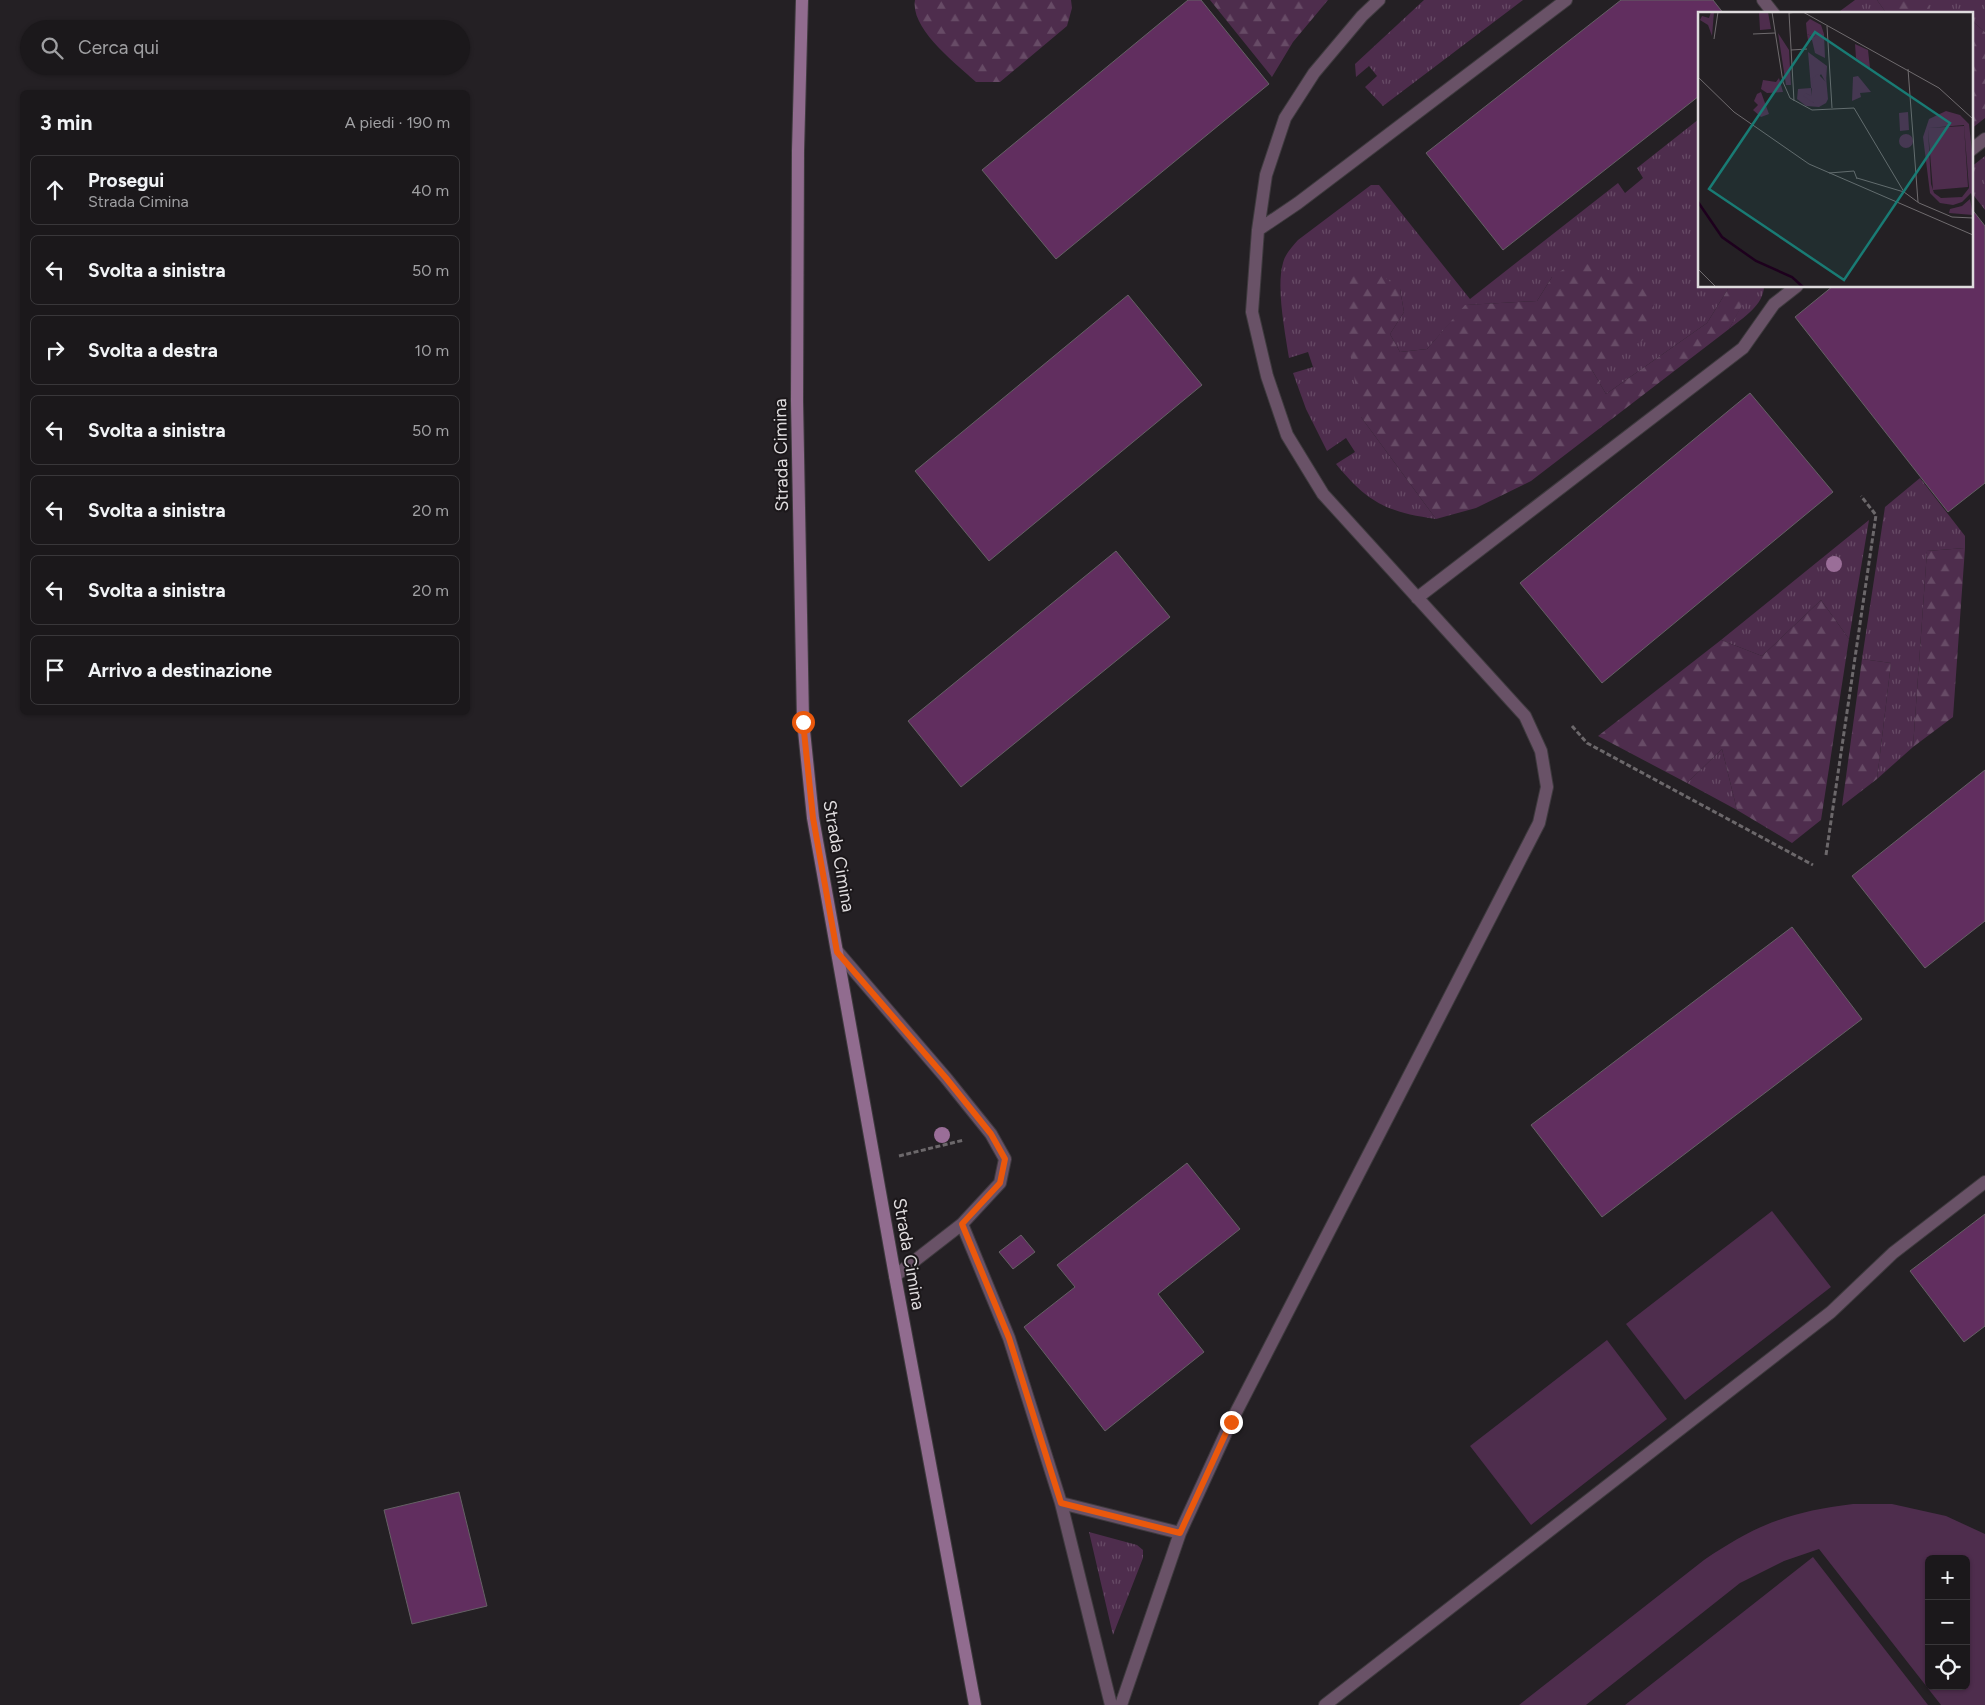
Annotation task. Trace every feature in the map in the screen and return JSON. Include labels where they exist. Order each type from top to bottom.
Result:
[{"type":"main road","name":"Strada Cimina","points":[[802,0],[798,151],[797,401],[803,722],[813,818],[894,1276],[975,1705]]},
{"type":"lane","points":[[1121,1705],[1180,1533],[1231,1422],[1539,823],[1547,787],[1541,751],[1525,716],[1323,494],[1287,435],[1267,376],[1252,312],[1258,230],[1266,174],[1285,118],[1314,73],[1362,16],[1379,0]]},
{"type":"lane","points":[[1258,230],[1298,203],[1566,0]]},
{"type":"lane","points":[[1763,0],[1772,12]]},
{"type":"lane","points":[[1972,149],[1985,139]]},
{"type":"lane","points":[[1417,598],[1743,348],[1774,304],[1794,288]]},
{"type":"lane","points":[[837,952],[946,1078],[991,1134],[1005,1159],[1000,1183],[962,1224],[894,1276]]},
{"type":"lane","points":[[1325,1705],[1831,1312],[1894,1253],[1985,1182]]},
{"type":"lane","points":[[962,1224],[1009,1338],[1061,1503],[1111,1705]]},
{"type":"lane","points":[[1061,1503],[1180,1533]]},
{"type":"path","points":[[1826,855],[1876,515],[1861,496]]},
{"type":"path","points":[[1572,726],[1587,743],[1813,865]]},
{"type":"path","points":[[874,1162],[991,1134]]},
{"type":"green space","points":[[915,0],[1071,0],[1072,8],[1067,26],[1000,82],[976,82],[947,56],[927,34],[915,11]]},
{"type":"green space","points":[[1210,0],[1328,0],[1293,42],[1272,77]]},
{"type":"green space","points":[[1424,0],[1523,0],[1383,106],[1365,87],[1377,76],[1369,66],[1356,77],[1355,64]]},
{"type":"green space","points":[[1855,0],[1877,0],[1886,12],[1839,12]]},
{"type":"green space","points":[[1877,0],[1929,0],[1929,12],[1886,12]]},
{"type":"green space","points":[[1929,0],[1985,0],[1985,32],[1972,21],[1972,12],[1929,12]]},
{"type":"green space","points":[[1972,21],[1985,32],[1985,118],[1972,128]]},
{"type":"green space","points":[[1698,120],[1698,288],[1764,288],[1757,305],[1729,329],[1750,289],[1728,289],[1707,323],[1606,394],[1592,370],[1552,277],[1537,301],[1466,305],[1427,349],[1400,352],[1390,334],[1404,312],[1400,289],[1361,417],[1436,519],[1391,509],[1369,497],[1358,488],[1336,464],[1355,452],[1346,438],[1327,451],[1306,409],[1293,373],[1313,367],[1308,352],[1289,358],[1280,284],[1285,257],[1298,240],[1371,185],[1379,185],[1470,299],[1618,183],[1625,193],[1643,178],[1637,168]]},
{"type":"green space","points":[[1985,156],[1985,210],[1972,193],[1972,166]]},
{"type":"green space","points":[[1576,261],[1641,279],[1656,298],[1645,339],[1592,370],[1606,394],[1707,323],[1728,289],[1751,289],[1729,329],[1531,481],[1476,508],[1436,519],[1361,417],[1342,306],[1352,276],[1376,271],[1400,289],[1404,312],[1390,334],[1400,352],[1427,349],[1465,305],[1537,301],[1552,277]]},
{"type":"green space","points":[[1920,478],[1965,536],[1965,548],[1927,551],[1913,747],[1877,779],[1891,663],[1862,659],[1885,507]]},
{"type":"green space","points":[[1869,520],[1849,639],[1821,600],[1762,656],[1721,640]]},
{"type":"green space","points":[[1965,548],[1953,717],[1913,747],[1927,551]]},
{"type":"green space","points":[[1821,600],[1849,639],[1821,820],[1792,843],[1737,810],[1722,749],[1687,783],[1598,736],[1721,640],[1762,656]]},
{"type":"green space","points":[[1862,659],[1891,663],[1877,779],[1842,806]]},
{"type":"green space","points":[[1722,749],[1737,810],[1687,783]]},
{"type":"green space","points":[[1772,1211],[1831,1287],[1685,1400],[1626,1324]]},
{"type":"green space","points":[[1607,1340],[1667,1419],[1531,1525],[1470,1446]]},
{"type":"green space","points":[[1853,1504],[1892,1504],[1946,1516],[1985,1534],[1985,1705],[1941,1705],[1929,1690],[1970,1690],[1970,1555],[1925,1555],[1925,1685],[1819,1549],[1784,1561],[1740,1583],[1586,1705],[1519,1705],[1704,1560],[1741,1537],[1758,1529],[1810,1511]]},
{"type":"green space","points":[[1089,1532],[1137,1545],[1143,1550],[1143,1558],[1113,1635]]},
{"type":"green space","points":[[1813,1557],[1928,1705],[1625,1705]]},
{"type":"building","points":[[1188,0],[1201,0],[1269,84],[1056,259],[982,170]]},
{"type":"building","points":[[1621,0],[1713,0],[1722,12],[1698,12],[1698,97],[1503,250],[1426,153]]},
{"type":"building","points":[[1972,209],[1985,226],[1985,483],[1948,512],[1795,317],[1831,288],[1972,288]]},
{"type":"building","points":[[1128,295],[1202,385],[989,561],[915,471]]},
{"type":"building","points":[[1750,393],[1833,492],[1602,683],[1520,583]]},
{"type":"building","points":[[1116,551],[1170,617],[961,787],[908,721]]},
{"type":"building","points":[[1985,770],[1985,921],[1925,968],[1852,876]]},
{"type":"building","points":[[1792,927],[1862,1019],[1602,1217],[1531,1125]]},
{"type":"building","points":[[1187,1163],[1240,1229],[1158,1294],[1204,1352],[1105,1431],[1024,1327],[1075,1287],[1057,1265]]},
{"type":"building","points":[[1985,1214],[1985,1326],[1964,1342],[1910,1271]]},
{"type":"building","points":[[1021,1235],[1035,1252],[1013,1269],[999,1252]]},
{"type":"building","points":[[459,1492],[487,1606],[412,1624],[384,1510]]},
{"type":"route","points":[[803,722],[813,818],[837,952],[946,1078],[991,1134],[1005,1159],[1000,1183],[962,1224],[1009,1338],[1061,1503],[1180,1533],[1231,1422]]}]
